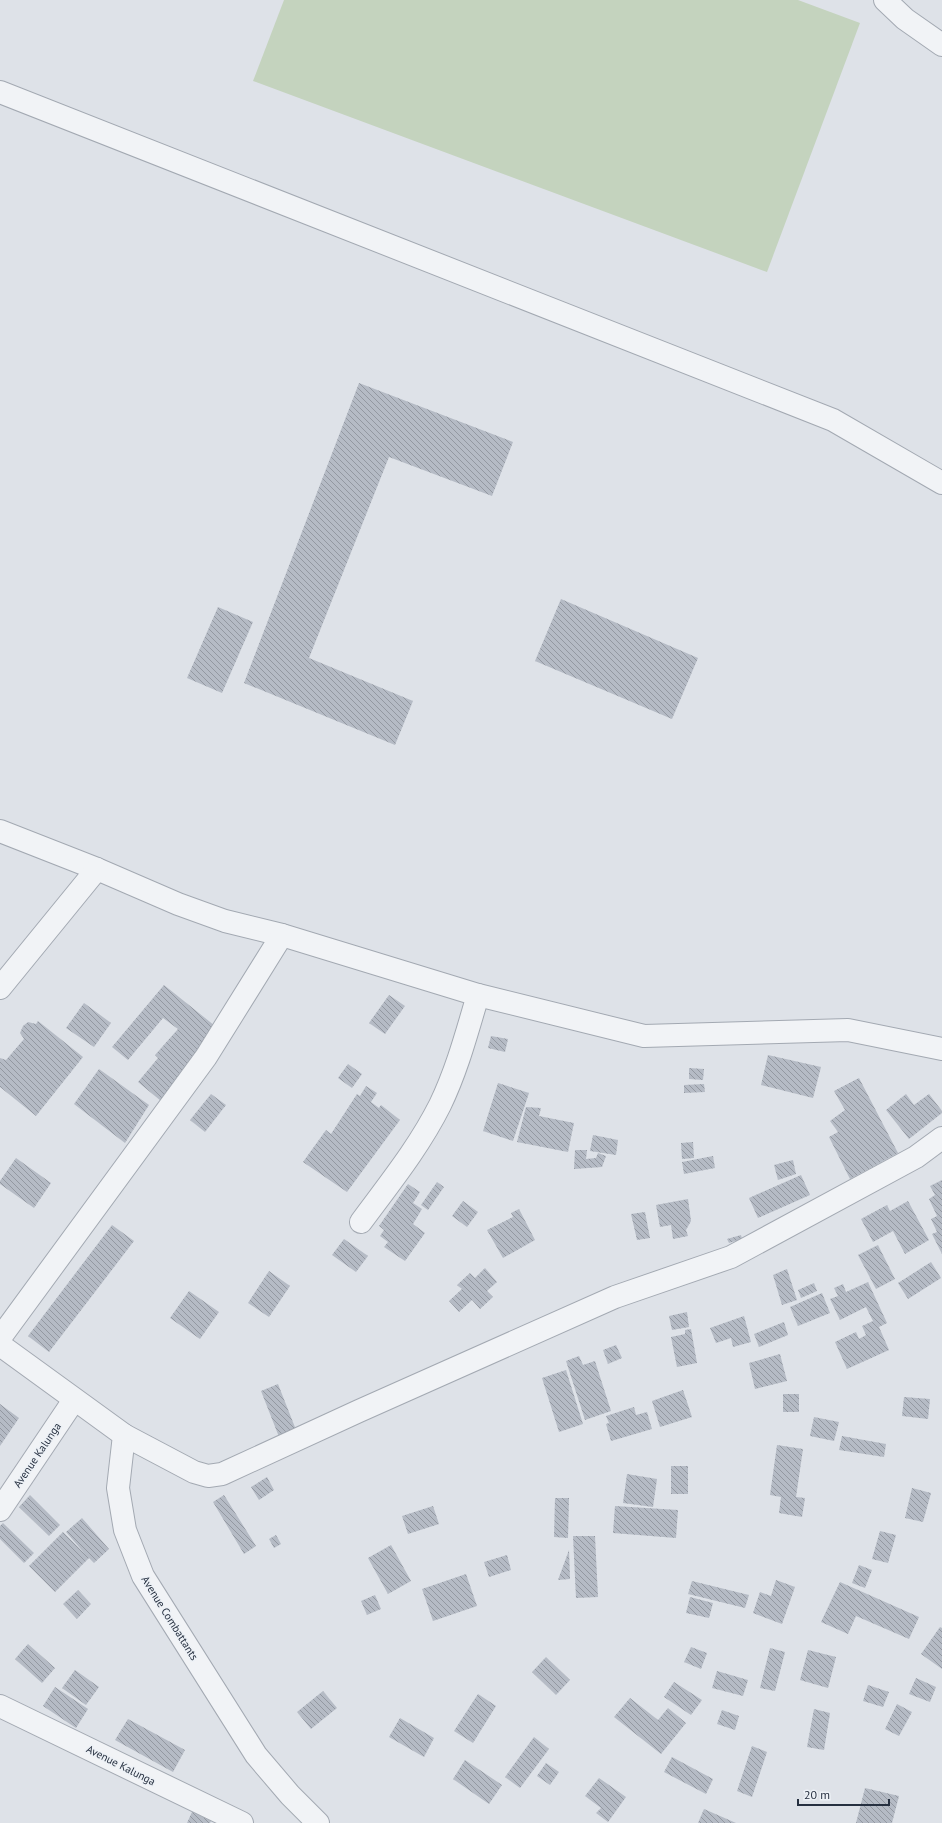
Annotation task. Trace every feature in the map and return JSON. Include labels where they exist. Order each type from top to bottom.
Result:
[{"type":"street","points":[[885,0],[904,19],[942,45]]},
{"type":"street","points":[[0,92],[833,420],[942,483]]},
{"type":"street","points":[[0,831],[97,869],[178,904],[219,919],[282,934],[478,995],[644,1036],[848,1030],[942,1050]]},
{"type":"street","points":[[0,988],[97,869]]},
{"type":"street","points":[[0,1338],[206,1057],[282,934]]},
{"type":"street","points":[[362,1222],[412,1153],[440,1105],[457,1062],[478,995]]},
{"type":"street","points":[[0,1345],[124,1435],[194,1472],[208,1476],[222,1474],[359,1410],[615,1297],[731,1257],[916,1157],[942,1138]]},
{"type":"street","name":"Avenue Kalunga","points":[[0,1510],[74,1400]]},
{"type":"street","name":"Avenue Combattants","points":[[124,1435],[118,1488],[125,1530],[143,1576],[256,1755],[290,1795],[318,1823]]},
{"type":"street","name":"Avenue Kalunga","points":[[0,1706],[242,1823]]},
{"type":"green space","points":[[284,0],[798,0],[860,23],[767,272],[253,81]]},
{"type":"building","points":[[359,383],[513,442],[492,496],[389,457],[309,658],[413,701],[395,745],[244,683]]},
{"type":"building","points":[[561,599],[698,658],[672,719],[535,661]]},
{"type":"building","points":[[218,607],[253,622],[222,693],[187,678]]},
{"type":"building","points":[[164,985],[220,1030],[161,1101],[138,1082],[158,1058],[155,1055],[178,1029],[163,1018],[128,1060],[112,1047]]},
{"type":"building","points":[[389,995],[405,1006],[385,1034],[369,1023]]},
{"type":"building","points":[[84,1003],[111,1023],[94,1047],[66,1028]]},
{"type":"building","points":[[38,1021],[83,1057],[36,1116],[0,1087],[0,1058],[6,1060],[24,1039],[20,1033],[23,1026],[28,1022],[36,1024]]},
{"type":"building","points":[[491,1036],[508,1039],[505,1052],[488,1048]]},
{"type":"building","points":[[768,1055],[821,1067],[813,1098],[761,1085]]},
{"type":"building","points":[[348,1064],[362,1074],[352,1088],[338,1078]]},
{"type":"building","points":[[689,1068],[704,1069],[703,1080],[689,1079]]},
{"type":"building","points":[[99,1069],[149,1105],[125,1143],[74,1104]]},
{"type":"building","points":[[859,1078],[898,1153],[850,1179],[829,1137],[838,1132],[830,1121],[845,1110],[834,1091]]},
{"type":"building","points":[[498,1083],[529,1093],[513,1141],[483,1131]]},
{"type":"building","points":[[704,1084],[705,1092],[684,1093],[684,1085]]},
{"type":"building","points":[[366,1086],[377,1093],[371,1102],[379,1108],[381,1105],[400,1120],[347,1192],[303,1162],[326,1130],[331,1134],[357,1094],[360,1096]]},
{"type":"building","points":[[211,1094],[226,1105],[205,1132],[190,1120]]},
{"type":"building","points":[[906,1094],[914,1105],[929,1094],[942,1111],[942,1113],[909,1139],[886,1110]]},
{"type":"building","points":[[526,1107],[541,1108],[539,1116],[574,1123],[568,1152],[517,1142]]},
{"type":"building","points":[[593,1135],[618,1140],[616,1155],[590,1151]]},
{"type":"building","points":[[693,1142],[694,1158],[682,1159],[681,1143]]},
{"type":"building","points":[[575,1150],[587,1150],[586,1159],[596,1158],[598,1153],[606,1156],[602,1167],[574,1169]]},
{"type":"building","points":[[713,1156],[715,1168],[684,1174],[682,1162]]},
{"type":"building","points":[[16,1158],[51,1183],[34,1208],[0,1184],[0,1181]]},
{"type":"building","points":[[793,1160],[796,1174],[778,1180],[774,1165]]},
{"type":"building","points":[[801,1175],[810,1195],[758,1218],[749,1198]]},
{"type":"building","points":[[942,1180],[942,1254],[932,1234],[937,1232],[931,1219],[937,1216],[929,1199],[935,1195],[930,1186]]},
{"type":"building","points":[[437,1182],[444,1187],[428,1210],[421,1205]]},
{"type":"building","points":[[408,1184],[420,1192],[413,1203],[422,1209],[413,1224],[425,1233],[405,1261],[384,1247],[388,1242],[380,1236],[384,1230],[379,1226]]},
{"type":"building","points":[[688,1199],[691,1221],[686,1230],[688,1236],[673,1239],[671,1225],[660,1227],[656,1205]]},
{"type":"building","points":[[463,1201],[478,1212],[467,1227],[452,1216]]},
{"type":"building","points":[[908,1201],[929,1240],[905,1254],[893,1231],[873,1242],[861,1219],[887,1205],[890,1211]]},
{"type":"building","points":[[519,1209],[535,1240],[503,1258],[487,1230],[513,1217],[511,1213]]},
{"type":"building","points":[[645,1212],[650,1238],[637,1240],[631,1214]]},
{"type":"building","points":[[112,1225],[134,1241],[49,1352],[28,1336]]},
{"type":"building","points":[[741,1235],[742,1239],[729,1243],[727,1239]]},
{"type":"building","points":[[344,1239],[368,1256],[356,1272],[332,1255]]},
{"type":"building","points":[[878,1245],[895,1279],[876,1289],[858,1255]]},
{"type":"building","points":[[931,1262],[941,1278],[908,1299],[898,1283]]},
{"type":"building","points":[[485,1268],[497,1282],[487,1291],[493,1297],[480,1309],[472,1300],[459,1312],[449,1301],[462,1289],[457,1285],[470,1273],[475,1278]]},
{"type":"building","points":[[787,1269],[797,1300],[782,1305],[773,1275]]},
{"type":"building","points":[[269,1271],[290,1286],[269,1317],[248,1303]]},
{"type":"building","points":[[868,1282],[887,1323],[879,1327],[889,1350],[847,1369],[835,1342],[856,1332],[859,1339],[866,1335],[862,1326],[873,1321],[866,1307],[840,1320],[830,1299],[838,1296],[834,1288],[843,1284],[846,1292]]},
{"type":"building","points":[[814,1283],[817,1291],[801,1298],[798,1290]]},
{"type":"building","points":[[189,1291],[219,1312],[200,1339],[170,1318]]},
{"type":"building","points":[[822,1293],[830,1313],[798,1326],[790,1307]]},
{"type":"building","points":[[687,1312],[689,1327],[672,1330],[669,1316]]},
{"type":"building","points":[[744,1316],[751,1342],[733,1347],[731,1338],[716,1343],[710,1328]]},
{"type":"building","points":[[784,1322],[788,1335],[759,1347],[754,1334]]},
{"type":"building","points":[[691,1329],[697,1363],[677,1367],[671,1337],[685,1334],[685,1330]]},
{"type":"building","points":[[616,1345],[622,1358],[608,1364],[603,1350]]},
{"type":"building","points":[[780,1354],[787,1381],[755,1389],[749,1363]]},
{"type":"building","points":[[579,1356],[583,1365],[595,1361],[611,1411],[585,1420],[566,1361]]},
{"type":"building","points":[[566,1370],[583,1424],[559,1432],[542,1378]]},
{"type":"building","points":[[278,1384],[298,1435],[281,1442],[261,1391]]},
{"type":"building","points":[[683,1390],[692,1417],[660,1427],[652,1401]]},
{"type":"building","points":[[783,1394],[799,1394],[799,1412],[783,1412]]},
{"type":"building","points":[[904,1397],[930,1399],[928,1419],[902,1416]]},
{"type":"building","points":[[0,1404],[19,1418],[0,1446]]},
{"type":"building","points":[[634,1407],[636,1415],[647,1412],[652,1429],[611,1441],[606,1424],[609,1423],[606,1416]]},
{"type":"building","points":[[814,1417],[839,1422],[834,1441],[810,1436]]},
{"type":"building","points":[[842,1436],[886,1444],[884,1457],[839,1450]]},
{"type":"building","points":[[777,1445],[803,1449],[796,1497],[805,1498],[802,1517],[779,1513],[781,1497],[770,1495]]},
{"type":"building","points":[[671,1466],[688,1466],[688,1494],[671,1494]]},
{"type":"building","points":[[627,1474],[657,1479],[653,1507],[623,1503]]},
{"type":"building","points":[[267,1477],[274,1490],[259,1500],[251,1487]]},
{"type":"building","points":[[912,1488],[931,1493],[923,1522],[905,1518]]},
{"type":"building","points":[[30,1495],[60,1525],[49,1536],[19,1507]]},
{"type":"building","points":[[224,1495],[256,1546],[244,1554],[213,1502]]},
{"type":"building","points":[[555,1498],[569,1498],[568,1538],[554,1537]]},
{"type":"building","points":[[433,1506],[439,1524],[408,1534],[402,1516]]},
{"type":"building","points":[[615,1506],[678,1510],[676,1538],[613,1533]]},
{"type":"building","points":[[82,1518],[109,1549],[94,1563],[89,1558],[55,1592],[29,1566],[63,1532],[85,1554],[66,1532]]},
{"type":"building","points":[[3,1523],[34,1553],[24,1563],[0,1539],[0,1526]]},
{"type":"building","points":[[880,1531],[896,1535],[888,1563],[872,1559]]},
{"type":"building","points":[[276,1535],[281,1544],[274,1548],[269,1539]]},
{"type":"building","points":[[573,1536],[595,1536],[598,1597],[576,1598]]},
{"type":"building","points":[[391,1545],[411,1581],[388,1594],[368,1558]]},
{"type":"building","points":[[569,1550],[570,1579],[558,1580]]},
{"type":"building","points":[[507,1555],[511,1570],[489,1577],[484,1562]]},
{"type":"building","points":[[859,1565],[872,1570],[865,1588],[852,1583]]},
{"type":"building","points":[[466,1574],[477,1606],[433,1621],[422,1589]]},
{"type":"building","points":[[776,1580],[795,1587],[782,1624],[753,1613],[760,1592],[771,1596]]},
{"type":"building","points":[[692,1581],[749,1595],[745,1608],[688,1594]]},
{"type":"building","points":[[840,1582],[919,1617],[909,1639],[856,1616],[848,1634],[821,1622]]},
{"type":"building","points":[[78,1590],[91,1604],[77,1619],[63,1604]]},
{"type":"building","points":[[375,1595],[381,1609],[367,1615],[361,1601]]},
{"type":"building","points":[[690,1597],[713,1603],[709,1618],[686,1613]]},
{"type":"building","points":[[940,1627],[942,1628],[942,1669],[921,1654]]},
{"type":"building","points":[[28,1644],[55,1668],[42,1683],[15,1659]]},
{"type":"building","points":[[691,1647],[707,1653],[701,1669],[684,1662]]},
{"type":"building","points":[[770,1648],[785,1652],[775,1691],[760,1688]]},
{"type":"building","points":[[808,1650],[836,1657],[828,1688],[800,1680]]},
{"type":"building","points":[[546,1657],[570,1680],[556,1695],[532,1672]]},
{"type":"building","points":[[75,1670],[99,1687],[86,1705],[62,1688]]},
{"type":"building","points":[[717,1671],[748,1680],[743,1696],[712,1688]]},
{"type":"building","points":[[916,1678],[936,1687],[930,1702],[909,1694]]},
{"type":"building","points":[[674,1682],[702,1700],[691,1715],[664,1697]]},
{"type":"building","points":[[868,1685],[889,1692],[883,1707],[863,1701]]},
{"type":"building","points":[[55,1687],[88,1709],[76,1728],[43,1706]]},
{"type":"building","points":[[323,1691],[337,1708],[311,1729],[297,1712]]},
{"type":"building","points":[[478,1694],[496,1706],[473,1743],[454,1731]]},
{"type":"building","points":[[630,1698],[658,1720],[668,1708],[686,1723],[661,1754],[614,1717]]},
{"type":"building","points":[[897,1704],[912,1712],[899,1736],[885,1729]]},
{"type":"building","points":[[814,1709],[830,1713],[824,1750],[807,1747]]},
{"type":"building","points":[[722,1710],[739,1716],[735,1730],[717,1724]]},
{"type":"building","points":[[400,1718],[434,1738],[424,1757],[389,1737]]},
{"type":"building","points":[[128,1719],[185,1750],[173,1772],[115,1740]]},
{"type":"building","points":[[534,1737],[549,1749],[520,1788],[505,1777]]},
{"type":"building","points":[[752,1746],[767,1752],[752,1797],[737,1791]]},
{"type":"building","points":[[672,1757],[713,1779],[706,1794],[664,1772]]},
{"type":"building","points":[[465,1760],[502,1785],[489,1804],[453,1779]]},
{"type":"building","points":[[546,1763],[559,1772],[550,1785],[537,1776]]},
{"type":"building","points":[[599,1778],[626,1797],[608,1822],[596,1813],[601,1808],[585,1796]]},
{"type":"building","points":[[865,1788],[899,1796],[892,1823],[856,1823]]},
{"type":"building","points":[[704,1809],[736,1823],[698,1823]]},
{"type":"building","points":[[192,1812],[211,1821],[210,1823],[187,1823]]}]
